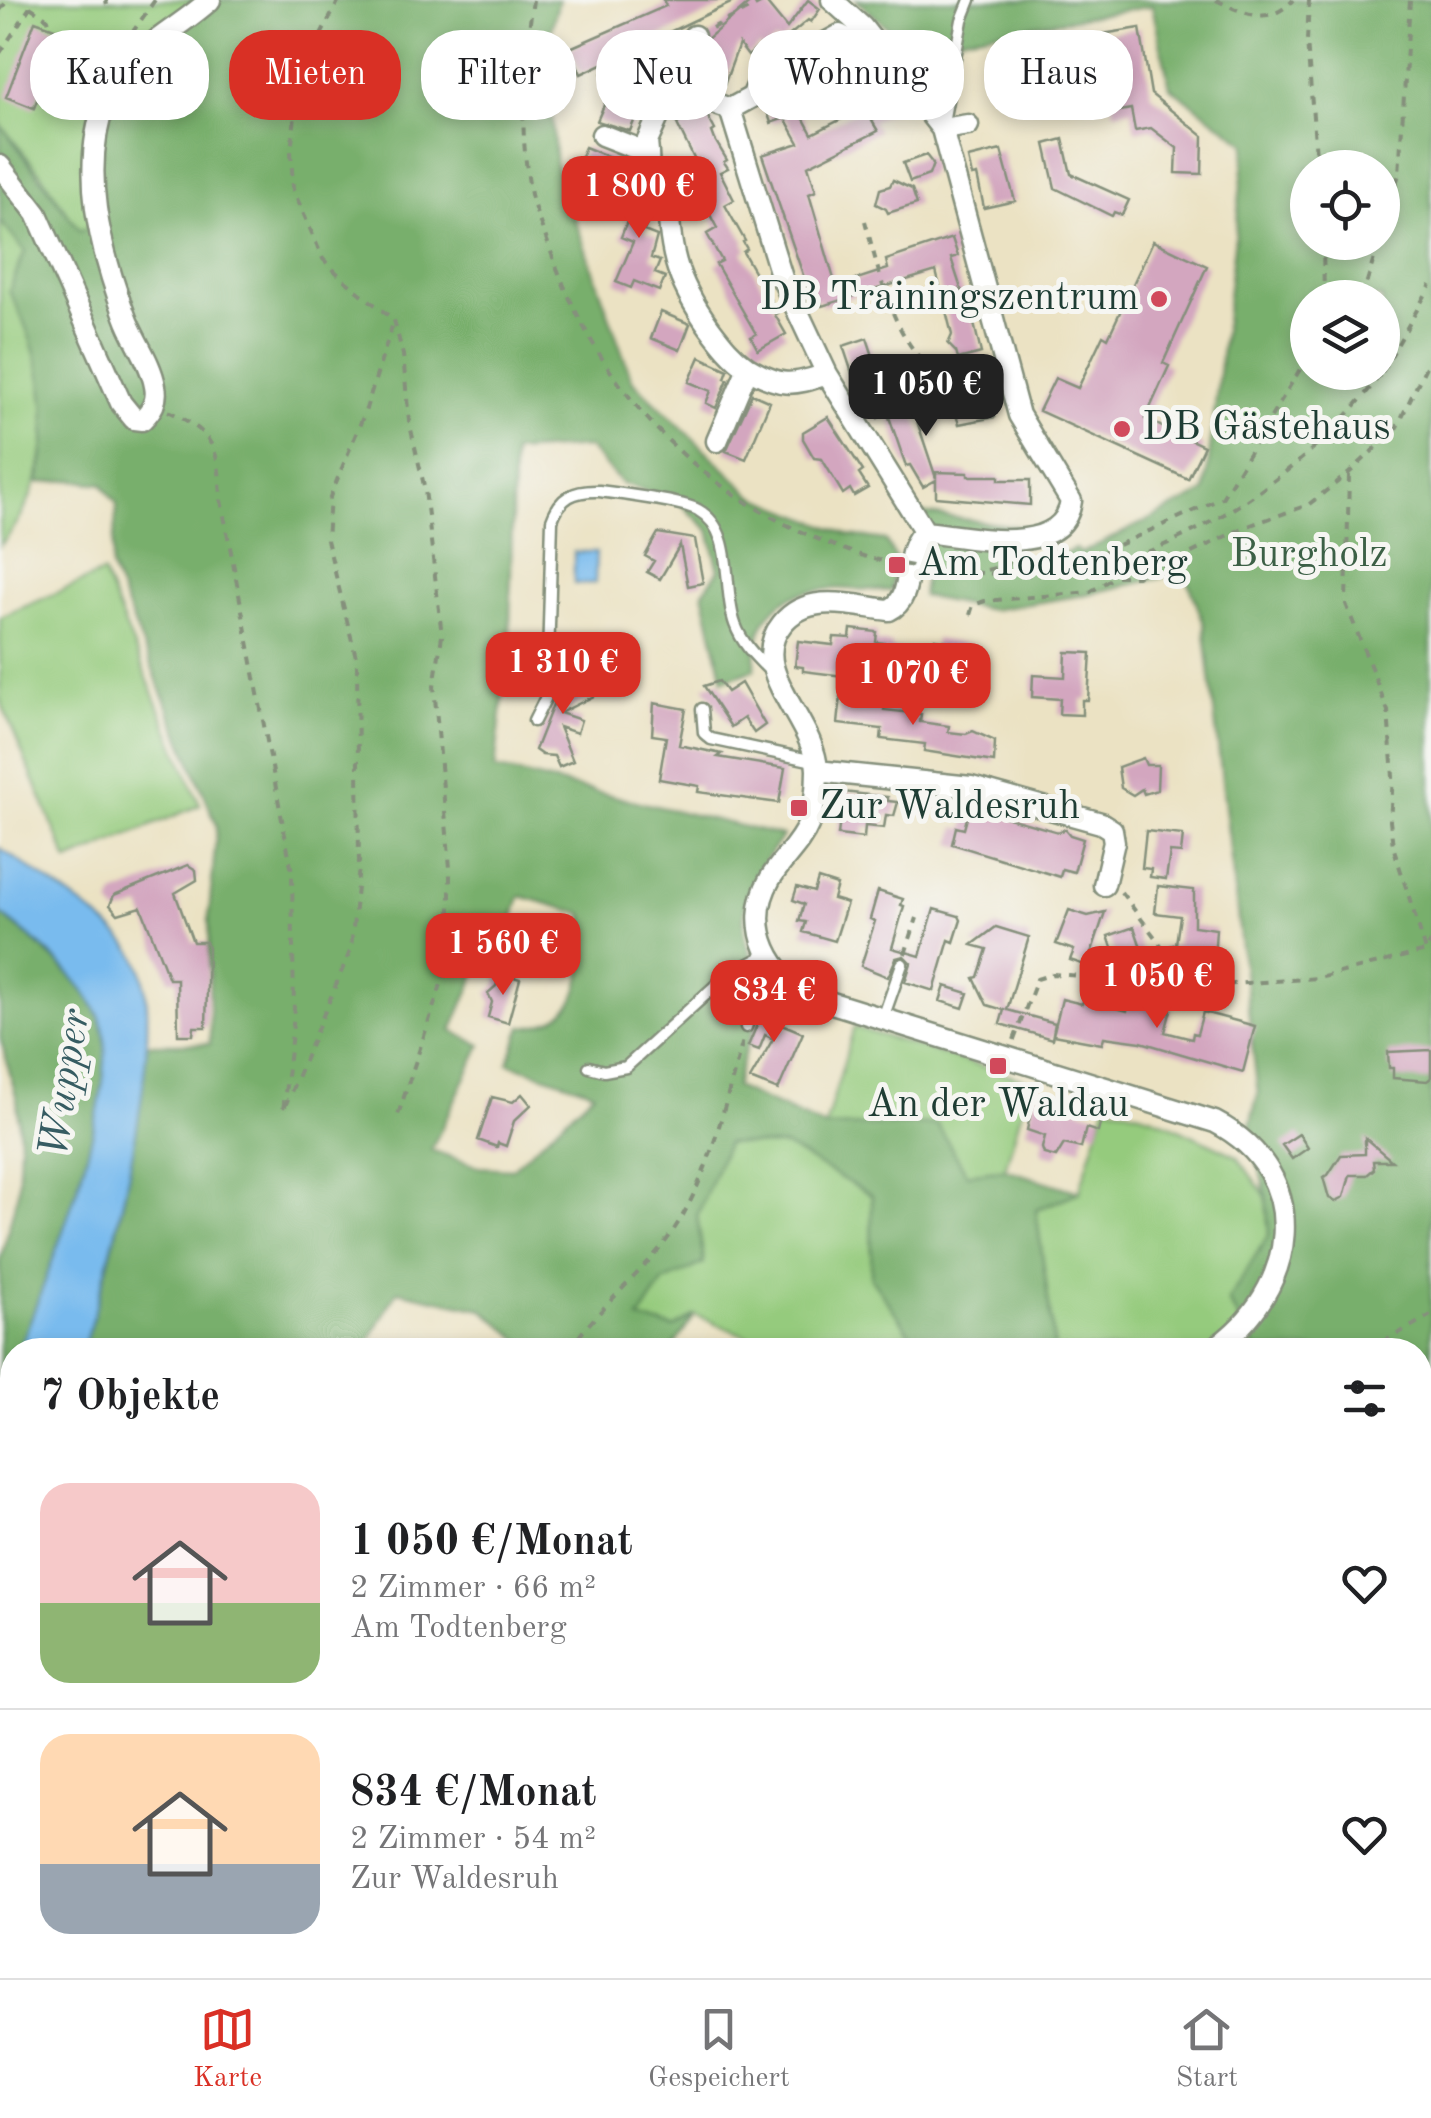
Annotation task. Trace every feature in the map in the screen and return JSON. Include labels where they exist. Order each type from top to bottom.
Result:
[{"type":"street","points":[[172,30],[210,0]]},
{"type":"street","points":[[832,0],[862,27],[942,129],[1022,421],[1071,502],[1066,520],[1049,534],[1023,540],[925,532],[916,539],[902,600],[896,608],[815,604],[786,619],[770,649],[776,677],[810,738],[816,766],[809,822],[764,892],[759,924],[768,954],[786,981],[799,991],[1216,1122],[1232,1131],[1260,1158],[1278,1190],[1283,1208],[1284,1247],[1268,1290],[1243,1326],[1228,1338]]},
{"type":"street","points":[[748,98],[730,109],[782,278],[827,374],[925,532]]},
{"type":"street","points":[[0,166],[37,214],[126,412],[142,420],[154,405],[156,390],[125,318],[100,232],[93,184],[100,120]]},
{"type":"street","points":[[657,120],[647,142],[649,174],[667,187],[673,260],[688,297],[732,358],[772,382],[796,384],[827,374]]},
{"type":"street","points":[[942,129],[968,125]]},
{"type":"street","points":[[602,134],[648,154]]},
{"type":"street","points":[[718,441],[748,368]]},
{"type":"street","points":[[816,766],[971,787],[1101,824],[1112,830],[1114,842],[1104,884]]},
{"type":"lane","points":[[942,129],[962,20],[970,0]]},
{"type":"lane","points":[[534,721],[547,695],[552,520],[558,504],[574,492],[600,492],[696,508],[714,524],[723,546],[734,623],[747,648],[776,677]]},
{"type":"lane","points":[[702,709],[704,733],[711,740],[816,766]]},
{"type":"lane","points":[[746,1028],[768,954]]},
{"type":"lane","points":[[589,1067],[604,1071],[626,1067],[725,977],[768,954]]},
{"type":"lane","points":[[882,1019],[902,964]]},
{"type":"path","points":[[0,10],[8,0]]},
{"type":"path","points":[[134,30],[155,0]]},
{"type":"path","points":[[339,0],[317,43],[296,108],[291,150],[293,189],[323,259],[394,320],[403,355],[409,421],[425,490],[442,636],[434,686],[450,886],[450,957],[396,1121]]},
{"type":"path","points":[[533,0],[524,57],[522,122],[530,191],[560,279],[600,360],[635,408],[728,490],[788,524],[874,559],[942,571],[1062,574],[1102,566],[1178,541],[1278,478],[1321,443],[1370,390]]},
{"type":"path","points":[[706,30],[766,0]]},
{"type":"path","points":[[1216,0],[1236,10],[1264,16],[1282,12],[1293,0]]},
{"type":"path","points":[[1309,0],[1307,42],[1316,150]]},
{"type":"path","points":[[1400,150],[1410,0]]},
{"type":"path","points":[[0,54],[29,3],[48,19],[50,26]]},
{"type":"path","points":[[865,220],[886,298],[903,336],[925,366],[944,380],[1004,361]]},
{"type":"path","points":[[1400,340],[1431,286]]},
{"type":"path","points":[[154,405],[208,435],[220,461],[221,500],[292,872],[294,1015],[283,1111],[351,949],[359,866],[357,660],[327,540],[330,497],[365,412],[394,320]]},
{"type":"path","points":[[970,614],[973,605],[984,601],[1090,592],[1116,576],[1138,576],[1152,566],[1169,564],[1244,527],[1308,505],[1396,429],[1431,356]]},
{"type":"path","points":[[1062,574],[1058,560],[1084,561],[1222,498],[1290,386]]},
{"type":"path","points":[[1349,473],[1346,604],[1388,712],[1393,846],[1429,950]]},
{"type":"path","points":[[1104,884],[1120,891],[1172,960]]},
{"type":"path","points":[[902,964],[917,918]]},
{"type":"path","points":[[1429,950],[1431,942]]},
{"type":"path","points":[[1009,1058],[1031,988],[1037,979],[1053,974],[1219,986],[1319,978],[1429,950]]},
{"type":"path","points":[[577,1338],[663,1244],[686,1206],[710,1156],[746,1028]]},
{"type":"path","points":[[1390,1338],[1431,1315]]},
{"type":"path","points":[[1243,1326],[1258,1338]]},
{"type":"green space","points":[[0,0],[195,0],[156,30],[30,30],[30,120],[112,120],[92,227],[79,231],[41,174],[0,124]]},
{"type":"green space","points":[[195,0],[559,0],[551,30],[421,30],[421,120],[552,120],[556,166],[632,380],[753,496],[849,535],[885,540],[896,559],[891,591],[819,590],[780,603],[767,618],[758,639],[755,669],[723,680],[703,592],[719,570],[709,530],[678,501],[621,483],[588,447],[513,452],[510,634],[495,768],[783,836],[757,875],[744,911],[749,949],[771,990],[746,1048],[735,1087],[825,1127],[937,1124],[967,1174],[1005,1169],[1079,1192],[1036,1210],[1053,1338],[914,1338],[871,1278],[872,1196],[785,1146],[727,1143],[697,1216],[704,1263],[663,1282],[639,1319],[674,1328],[695,1315],[679,1338],[517,1338],[482,1309],[397,1291],[371,1338],[86,1338],[124,1199],[147,1044],[210,1044],[209,913],[217,826],[111,568],[117,504],[102,484],[71,480],[38,483],[45,408],[30,337],[9,291],[25,251],[0,221],[0,124],[80,231],[92,226],[87,138],[91,120],[209,120],[209,30],[157,30]],"holes":[[[520,896],[584,914],[578,989],[561,1015],[522,1027],[508,1063],[594,1092],[512,1169],[479,1167],[431,1150],[481,1045],[452,1031],[479,967],[500,965]]]},
{"type":"green space","name":"Burgholz","points":[[856,0],[1431,0],[1431,1338],[1250,1338],[1228,1301],[1269,1234],[1266,1197],[1250,1125],[1258,1094],[1204,624],[1184,569],[1078,596],[991,610],[922,596],[929,544],[921,513],[1027,528],[1013,536],[1008,568],[1046,562],[1075,549],[1081,553],[1205,492],[1246,143],[1170,87],[1152,6],[1006,30],[984,30],[984,34],[964,37],[964,30],[891,30]]},
{"type":"green space","points":[[0,221],[25,251],[26,320],[41,376],[45,428],[43,453],[29,501],[0,546]]},
{"type":"green space","points":[[103,573],[200,805],[68,861],[0,700],[0,617]]},
{"type":"green space","points":[[0,913],[81,988],[100,1018],[105,1047],[93,1133],[63,1232],[23,1338],[0,1338],[0,1261],[18,1191],[20,1144],[17,1100],[0,1037]]},
{"type":"green space","points":[[854,1027],[1030,1081],[1005,1169],[966,1175],[825,1127]]},
{"type":"green space","points":[[1106,1104],[1151,1116],[1237,1156],[1266,1197],[1269,1234],[1228,1301],[1250,1338],[1053,1338],[1036,1210],[1079,1192]]},
{"type":"green space","points":[[726,1143],[785,1146],[872,1196],[871,1278],[914,1338],[751,1338],[695,1315],[675,1328],[638,1319],[663,1282],[704,1263],[697,1216]]},
{"type":"water","points":[[574,552],[596,552],[595,583],[574,584]]},
{"type":"water","points":[[0,848],[113,930],[136,956],[145,990],[147,1036],[133,1150],[86,1338],[23,1338],[63,1232],[93,1133],[105,1047],[100,1018],[70,973],[0,913]]},
{"type":"building","points":[[663,0],[737,0],[674,30],[611,30],[666,6]]},
{"type":"building","points":[[753,0],[764,0],[787,28],[808,0],[820,9],[811,22],[808,20],[796,30],[748,30],[748,56],[739,44],[728,74],[728,30],[718,30]]},
{"type":"building","points":[[35,21],[60,30],[32,30]]},
{"type":"building","points":[[1140,28],[1151,94],[1203,136],[1202,174],[1176,173],[1177,148],[1151,128],[1135,131],[1133,30],[1128,30]]},
{"type":"building","points":[[30,34],[30,106],[6,97]]},
{"type":"building","points":[[596,37],[596,67],[581,74],[576,45]]},
{"type":"building","points":[[597,120],[634,120],[630,131]]},
{"type":"building","points":[[684,120],[710,120],[715,140],[727,160],[724,162],[728,168],[720,172],[734,200],[725,205],[745,241],[747,249],[743,252],[786,334],[758,350],[751,337],[756,334],[716,264],[722,261],[707,234],[717,228],[695,186],[704,179],[677,124]]},
{"type":"building","points":[[786,120],[804,120],[812,134],[840,120],[874,120],[878,131],[808,166],[816,191],[809,194],[836,286],[888,269],[886,260],[952,238],[958,256],[951,258],[963,295],[967,294],[981,353],[958,359],[948,344],[952,335],[936,271],[822,306],[820,299],[812,301],[762,155],[799,143]]},
{"type":"building","points":[[1063,139],[1071,174],[1129,200],[1122,215],[1114,212],[1112,216],[1055,188],[1045,144]]},
{"type":"building","points":[[585,147],[627,164],[621,175],[628,178],[623,192],[574,172]]},
{"type":"building","points":[[1001,150],[1015,201],[984,208],[977,175],[972,176],[968,158]]},
{"type":"building","points":[[926,155],[933,164],[929,175],[910,182],[903,163]]},
{"type":"building","points":[[893,180],[912,189],[917,204],[888,213],[876,204],[880,189],[890,186]]},
{"type":"building","points":[[629,184],[654,194],[654,206],[644,231],[657,236],[651,258],[660,261],[655,273],[665,277],[659,291],[634,281],[631,288],[616,282],[633,242],[621,237],[630,214],[619,209]]},
{"type":"building","points":[[1153,241],[1207,266],[1163,363],[1169,366],[1145,419],[1204,446],[1188,479],[1039,411],[1055,378],[1078,388],[1103,335],[1108,338]]},
{"type":"building","points":[[661,312],[690,324],[680,350],[651,338]]},
{"type":"building","points":[[867,338],[877,368],[887,365],[902,410],[912,406],[936,478],[936,472],[1030,480],[1030,505],[936,497],[936,480],[923,487],[910,465],[906,466],[888,414],[878,418],[863,373],[853,376],[843,346]]},
{"type":"building","points":[[700,357],[728,370],[716,408],[706,403],[711,391],[689,382]]},
{"type":"building","points":[[983,383],[995,417],[959,424],[948,390]]},
{"type":"building","points":[[752,394],[770,402],[746,459],[726,451]]},
{"type":"building","points":[[828,417],[863,471],[859,474],[868,488],[854,496],[850,489],[843,494],[822,459],[814,458],[803,439],[803,432]]},
{"type":"building","points":[[658,533],[695,539],[703,583],[688,586],[680,545],[660,579],[647,572],[654,561],[645,556]]},
{"type":"building","points":[[851,629],[877,632],[876,642],[892,644],[891,649],[925,653],[923,678],[888,678],[890,663],[861,660],[860,667],[845,665],[844,676],[803,671],[803,667],[795,666],[798,641],[833,645],[834,637],[850,638]]},
{"type":"building","points":[[935,639],[975,646],[972,665],[933,660]]},
{"type":"building","points":[[1066,652],[1091,653],[1088,700],[1082,700],[1082,715],[1059,714],[1060,699],[1032,697],[1033,675],[1065,677]]},
{"type":"building","points":[[580,669],[594,696],[560,713],[581,720],[577,733],[559,727],[573,761],[559,767],[554,756],[535,750],[556,697],[557,680]]},
{"type":"building","points":[[719,681],[727,692],[741,683],[765,725],[754,733],[744,718],[731,727],[704,686]]},
{"type":"building","points":[[871,691],[886,692],[884,710],[921,714],[920,722],[949,726],[948,732],[973,731],[995,741],[994,762],[924,751],[925,744],[881,739],[882,729],[838,724],[841,695],[870,698]]},
{"type":"building","points":[[654,703],[686,709],[679,745],[722,754],[718,757],[785,768],[779,803],[698,792],[699,786],[659,779],[666,737],[652,735]]},
{"type":"building","points":[[1143,758],[1146,765],[1158,765],[1157,790],[1144,794],[1142,789],[1133,795],[1121,788],[1118,767]]},
{"type":"building","points":[[843,792],[888,797],[888,801],[898,802],[894,816],[886,815],[884,828],[865,826],[864,838],[838,835]]},
{"type":"building","points":[[970,807],[1058,832],[1065,829],[1083,839],[1074,872],[1062,869],[1060,877],[952,844],[956,827],[964,829]]},
{"type":"building","points":[[1146,831],[1183,835],[1181,853],[1170,852],[1166,879],[1150,877],[1151,869],[1142,868]]},
{"type":"building","points":[[188,865],[196,870],[197,880],[175,893],[193,942],[206,942],[208,948],[206,1027],[194,1027],[193,1035],[178,1035],[177,979],[169,979],[141,907],[118,914],[110,905],[114,895]]},
{"type":"building","points":[[818,879],[837,885],[833,899],[847,903],[835,941],[803,932],[806,922],[799,921],[804,904],[793,900],[797,887],[814,892]]},
{"type":"building","points":[[1158,886],[1194,890],[1194,926],[1216,929],[1213,975],[1173,970],[1161,974],[1153,952],[1176,944],[1180,916],[1155,913]]},
{"type":"building","points":[[878,891],[903,899],[892,948],[920,956],[934,909],[959,916],[954,942],[949,940],[934,991],[905,982],[911,963],[904,956],[896,958],[888,977],[861,966],[875,921],[870,919]]},
{"type":"building","points":[[1069,910],[1088,916],[1105,912],[1087,966],[1070,960],[1074,950],[1056,944]]},
{"type":"building","points":[[996,927],[1029,937],[1007,1010],[1055,1023],[1052,1039],[1000,1024],[1004,1010],[987,1005],[974,978],[978,977],[987,949],[972,945]]},
{"type":"building","points":[[1134,927],[1145,959],[1119,967],[1108,936]]},
{"type":"building","points":[[500,973],[520,979],[508,1023],[488,1017],[492,1002],[488,993],[496,986]]},
{"type":"building","points":[[774,985],[783,993],[772,1020],[803,1033],[778,1090],[750,1079],[773,1039],[765,1035],[759,1050],[748,1046]]},
{"type":"building","points":[[945,986],[968,993],[963,1008],[940,1001]]},
{"type":"building","points":[[1062,999],[1082,1004],[1084,999],[1127,1011],[1129,1003],[1171,1010],[1165,1032],[1192,1039],[1203,1012],[1255,1026],[1243,1072],[1141,1042],[1104,1037],[1102,1044],[1053,1035]]},
{"type":"building","points":[[1431,1050],[1431,1078],[1427,1081],[1393,1078],[1388,1052]]},
{"type":"building","points":[[522,1094],[531,1105],[514,1121],[506,1146],[478,1140],[492,1097],[513,1102]]},
{"type":"building","points":[[1035,1094],[1102,1116],[1098,1132],[1086,1128],[1081,1148],[1064,1144],[1056,1157],[1044,1154],[1045,1136],[1027,1130]]},
{"type":"building","points":[[1299,1134],[1308,1148],[1292,1159],[1282,1145]]},
{"type":"building","points":[[1365,1138],[1392,1161],[1373,1161],[1374,1169],[1367,1175],[1350,1175],[1344,1197],[1336,1201],[1329,1198],[1323,1177],[1341,1155],[1365,1154]]},
{"type":"place","name":"DB Trainingszentrum","points":[[1159,299]]},
{"type":"place","name":"DB Gästehaus","points":[[1122,429]]},
{"type":"place","name":"Am Todtenberg","points":[[897,565]]},
{"type":"place","name":"Zur Waldesruh","points":[[799,808]]},
{"type":"place","name":"An der Waldau","points":[[998,1066]]},
{"type":"water label","name":"Wupper","points":[[66,1084]]}]
